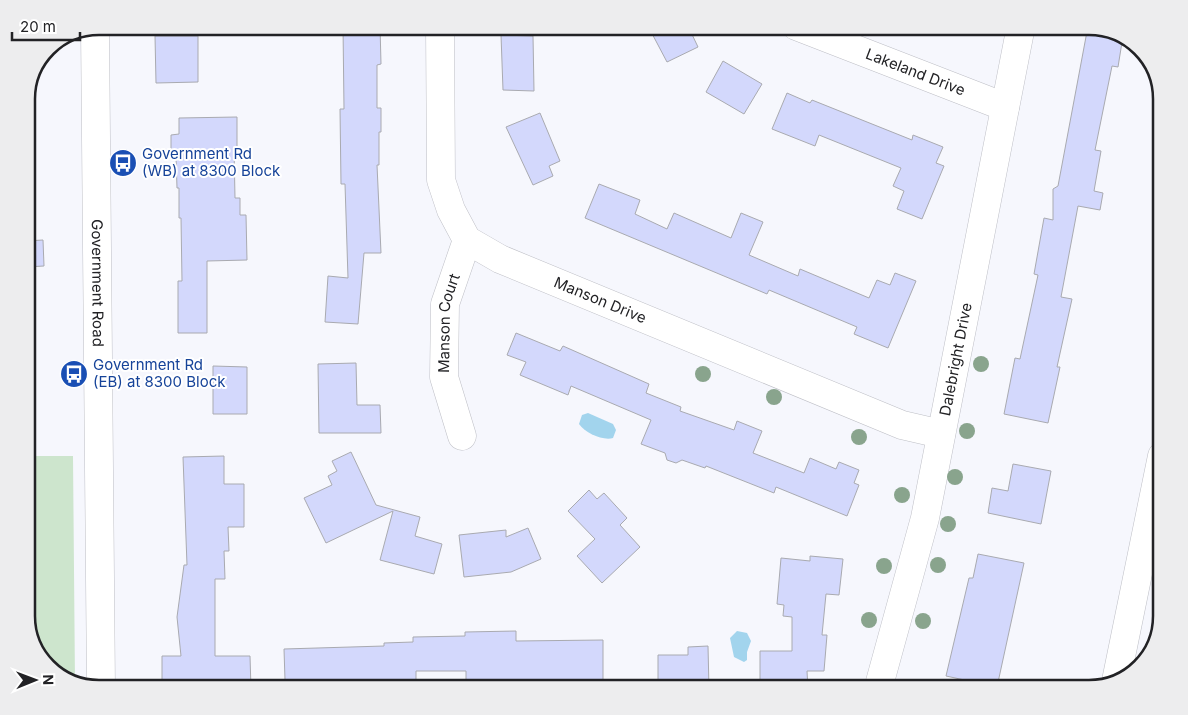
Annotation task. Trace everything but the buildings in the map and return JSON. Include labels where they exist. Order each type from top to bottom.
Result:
[{"type":"street","points":[[440,35],[441,180],[451,210],[467,240]]},
{"type":"street","name":"Lakeland Drive","points":[[819,35],[1005,107]]},
{"type":"street","name":"Dalebright Drive","points":[[880,680],[925,518],[1018,35]]},
{"type":"street","name":"Government Road","points":[[95,36],[101,680]]},
{"type":"street","name":"Manson Drive","points":[[467,240],[500,259],[911,429],[941,434]]},
{"type":"street","name":"Manson Court","points":[[462,436],[444,377],[445,304],[467,240]]},
{"type":"street","points":[[1118,673],[1153,500]]},
{"type":"green space","points":[[35,456],[73,456],[75,675],[60,667],[60,655],[49,655],[38,636],[36,628]]},
{"type":"water","points":[[588,413],[613,424],[616,430],[613,438],[599,437],[590,433],[579,424],[582,415]]},
{"type":"water","points":[[737,631],[747,633],[751,641],[747,652],[747,660],[744,662],[734,657],[730,638]]},
{"type":"place","name":"Government Rd (WB) at 8300 Block","points":[[123,163]]},
{"type":"place","name":"Government Rd (EB) at 8300 Block","points":[[74,374]]}]
